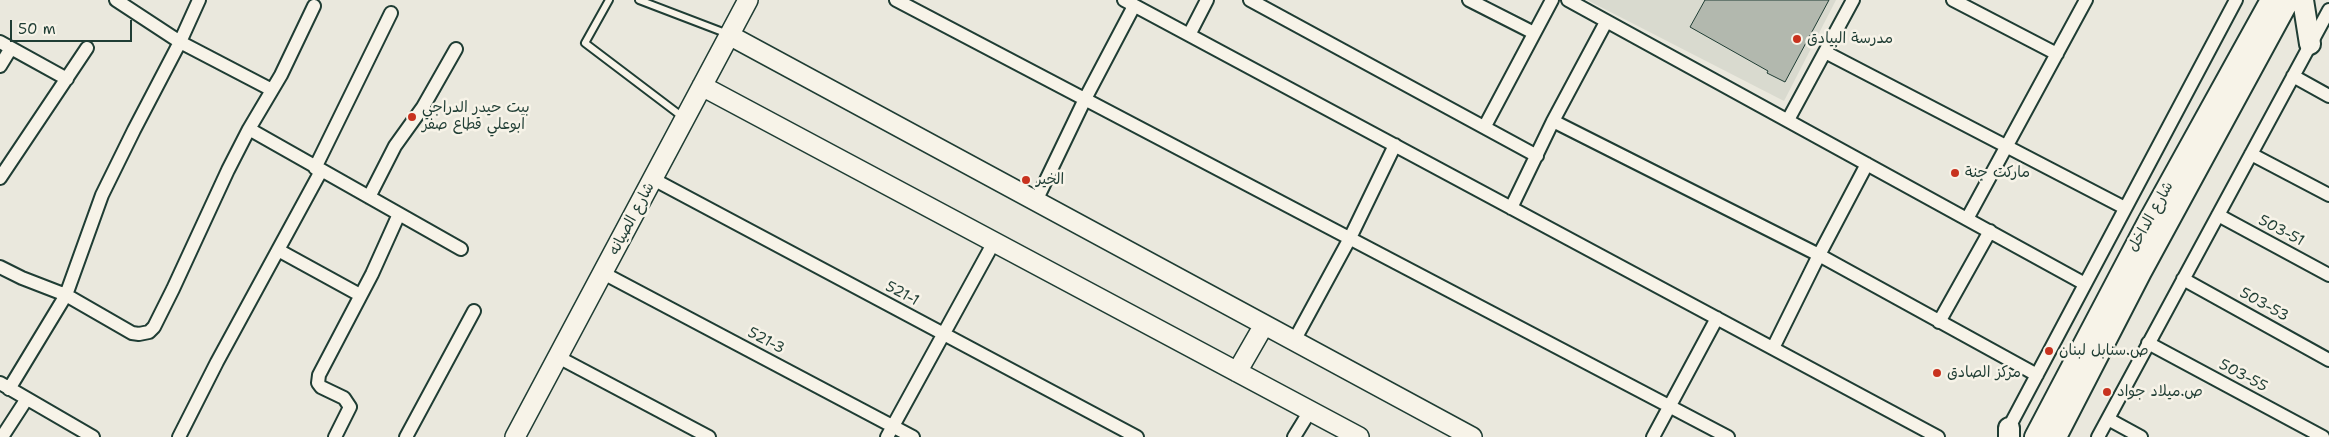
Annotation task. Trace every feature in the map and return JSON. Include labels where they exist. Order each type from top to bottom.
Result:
[{"type":"main road","name":"شارع الداخل","points":[[2035,437],[2147,224],[2271,0]]},
{"type":"main road","name":"شارع الداخل","points":[[2056,437],[2141,272],[2289,0]]},
{"type":"main road","points":[[2303,0],[2310,44]]},
{"type":"street","points":[[93,437],[26,400],[5,386],[66,295],[102,195],[180,42],[199,0]]},
{"type":"street","name":"شارع الصيانه","points":[[516,437],[748,0]]},
{"type":"street","points":[[896,0],[1728,437]]},
{"type":"street","points":[[1189,35],[1208,0]]},
{"type":"street","points":[[1250,0],[1485,126],[1537,156]]},
{"type":"street","points":[[1469,0],[1534,34]]},
{"type":"street","points":[[1485,126],[1552,0]]},
{"type":"street","points":[[1568,0],[2085,284]]},
{"type":"street","points":[[1788,120],[1853,0]]},
{"type":"street","points":[[1953,0],[2057,54]]},
{"type":"street","points":[[1967,219],[2086,0]]},
{"type":"street","points":[[2007,434],[2236,0]]},
{"type":"street","points":[[124,2],[180,42],[272,90]]},
{"type":"street","points":[[1036,201],[1129,3],[1938,437]]},
{"type":"street","points":[[0,267],[22,278],[66,295],[132,333],[149,332],[154,327],[249,129],[272,90],[314,6]]},
{"type":"street","points":[[2098,437],[2329,10]]},
{"type":"street","points":[[179,437],[217,362],[278,250],[391,13]]},
{"type":"street","points":[[1511,208],[1553,122],[1606,22]]},
{"type":"street","points":[[729,35],[1472,437]]},
{"type":"street","points":[[0,66],[6,45],[66,79]]},
{"type":"street","points":[[0,176],[87,48]]},
{"type":"street","points":[[369,197],[394,146],[423,107],[456,49]]},
{"type":"street","points":[[1825,52],[2125,208]]},
{"type":"street","points":[[2293,76],[2329,96]]},
{"type":"street","points":[[702,86],[1359,437]]},
{"type":"street","points":[[1553,122],[1819,254],[2037,375]]},
{"type":"street","points":[[249,129],[462,248]]},
{"type":"street","points":[[1294,341],[1350,238],[1395,145]]},
{"type":"street","points":[[2251,154],[2329,195]]},
{"type":"street","points":[[1773,348],[1819,254],[1867,164]]},
{"type":"street","name":"521-1","points":[[653,179],[1137,437]]},
{"type":"street","points":[[335,437],[350,407],[344,398],[321,386],[318,379],[380,259],[399,214]]},
{"type":"street","name":"503-51","points":[[2218,215],[2329,275]]},
{"type":"street","points":[[1939,322],[1990,231]]},
{"type":"street","points":[[890,432],[994,242]]},
{"type":"street","points":[[278,250],[360,295]]},
{"type":"street","name":"521-3","points":[[603,273],[890,432],[913,437]]},
{"type":"street","name":"503-53","points":[[2183,279],[2329,360]]},
{"type":"street","points":[[406,437],[474,311]]},
{"type":"street","points":[[1653,437],[1717,318]]},
{"type":"street","points":[[1237,372],[1264,325]]},
{"type":"street","name":"503-55","points":[[2148,343],[2323,437]]},
{"type":"street","points":[[558,357],[709,437]]},
{"type":"street","points":[[2,437],[26,400]]},
{"type":"street","points":[[1294,437],[1310,411]]},
{"type":"street","points":[[2108,419],[2141,437]]},
{"type":"lane","points":[[609,0],[585,43],[685,118]]},
{"type":"lane","points":[[639,0],[729,35]]},
{"type":"shaded area","points":[[1587,0],[1836,0],[1784,101]]},
{"type":"building","points":[[1705,0],[1829,0],[1785,82],[1690,27]]},
{"type":"place","name":"مدرسة البيادق","points":[[1797,39]]},
{"type":"place","name":"بيت حيدر الدراجي ابوعلي قطاع صفر","points":[[412,117]]},
{"type":"place","name":"ماركت جنة","points":[[1955,173]]},
{"type":"place","name":"الخير","points":[[1026,180]]},
{"type":"place","name":"ص.سنابل لبنان","points":[[2049,351]]},
{"type":"place","name":"مركز الصادق","points":[[1937,373]]},
{"type":"place","name":"ص.ميلاد جواد","points":[[2107,392]]}]
